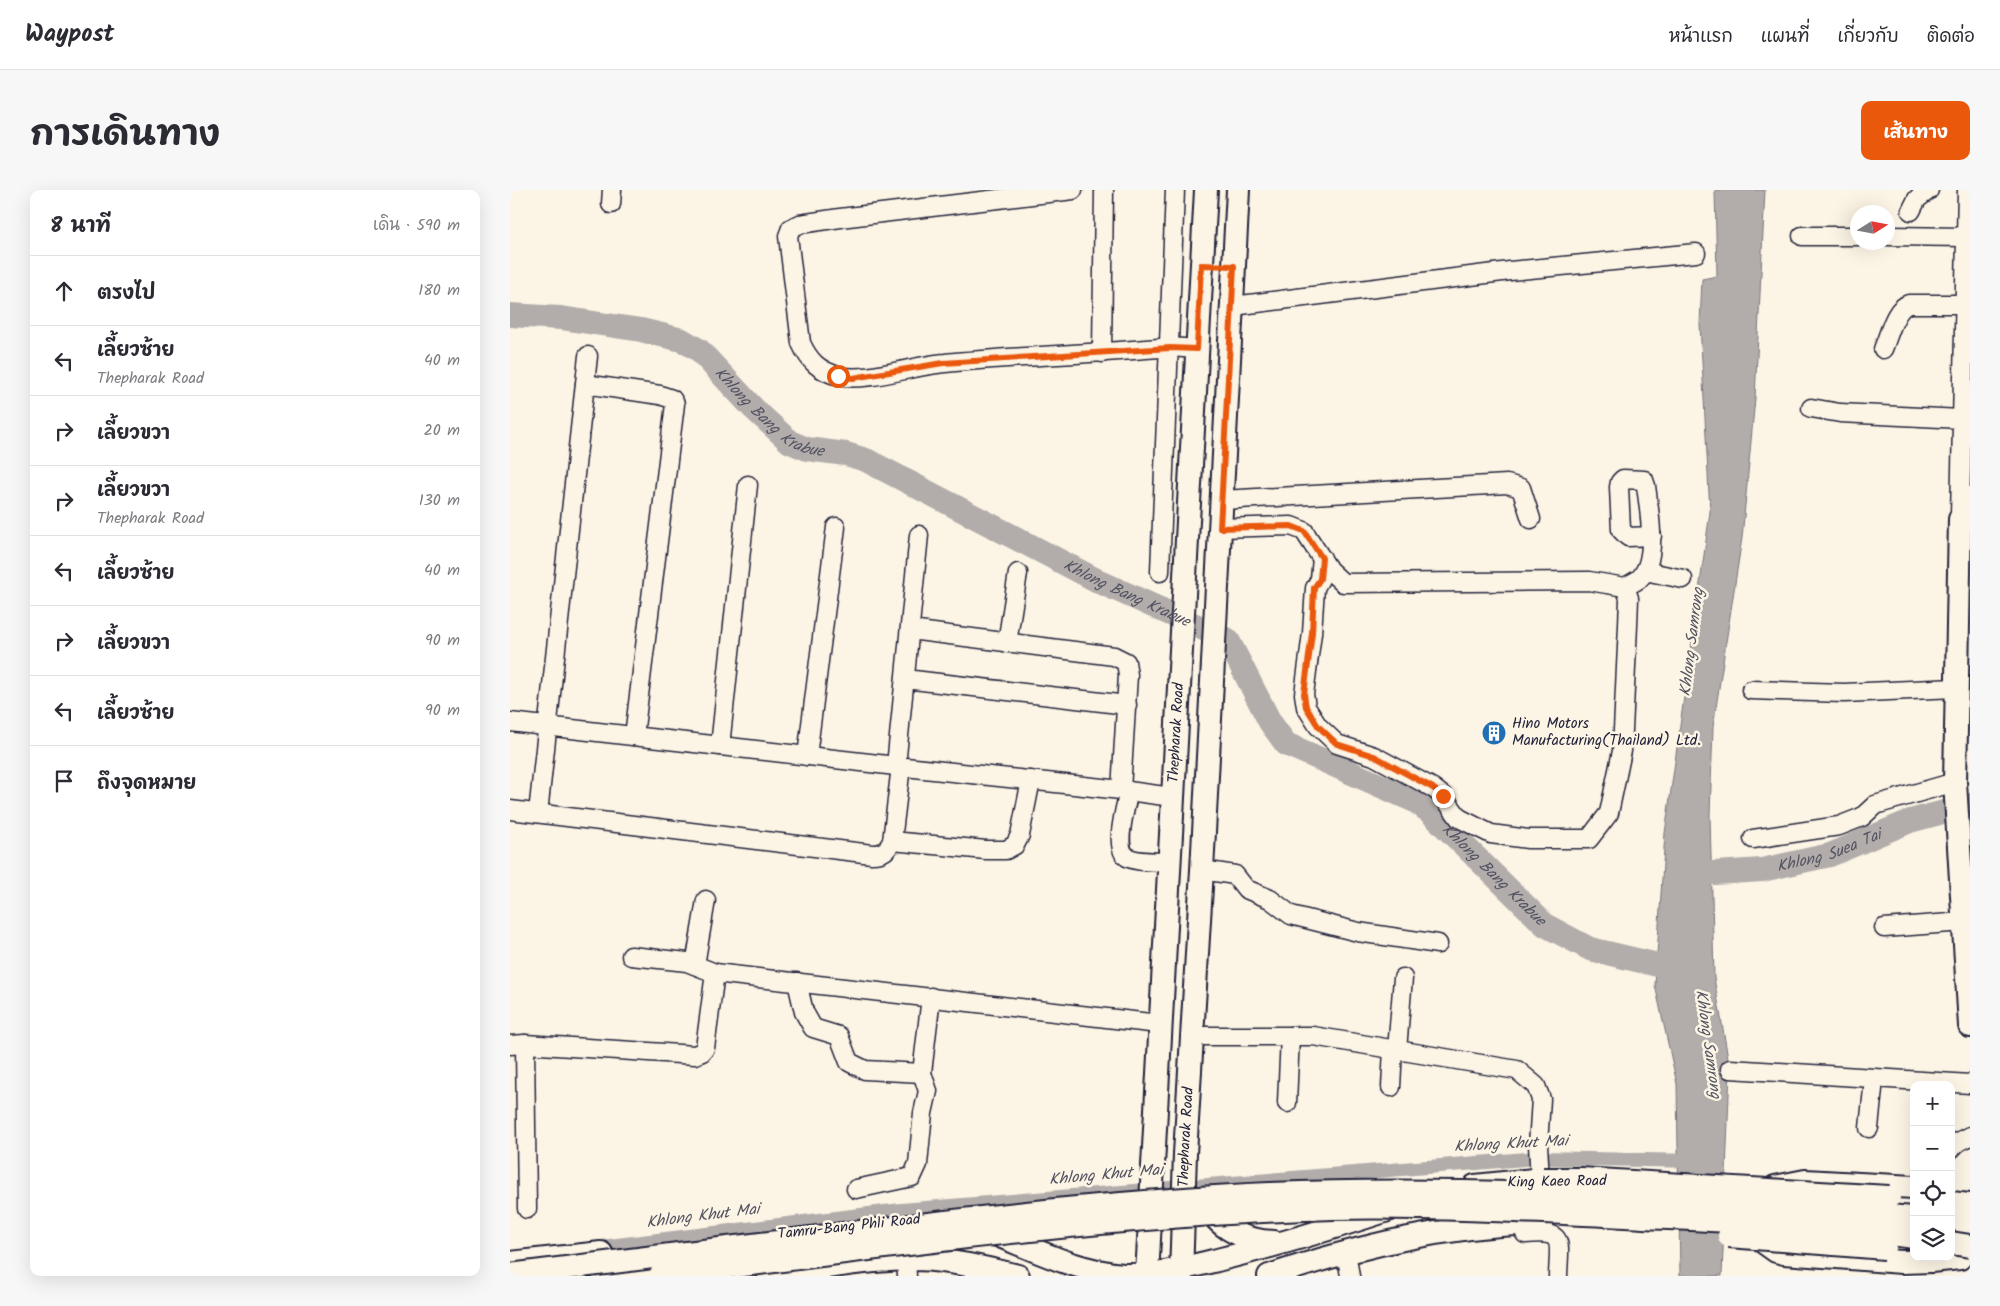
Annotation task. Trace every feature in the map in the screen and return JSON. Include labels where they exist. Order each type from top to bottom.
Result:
[{"type":"main road","name":"Thepharak Road","points":[[1147,1275],[1159,1024],[1206,190]]},
{"type":"main road","name":"Thepharak Road","points":[[1181,1265],[1185,1154],[1238,190]]},
{"type":"main road","points":[[1201,265],[1234,266]]},
{"type":"main road","points":[[1970,498],[1960,519],[1964,576],[1963,640],[1956,688],[1963,751],[1955,788],[1966,929],[1970,1026]]},
{"type":"main road","points":[[1185,1154],[1205,1203],[1217,1220],[1227,1229],[1255,1240],[1290,1242]]},
{"type":"main road","name":"King Kaeo Road","points":[[1181,1265],[1290,1242],[1432,1196],[1541,1173],[1581,1179],[1910,1199]]},
{"type":"main road","points":[[1910,1187],[1805,1180],[1780,1185],[1765,1196],[1762,1241],[1776,1251],[1793,1254],[1902,1262],[1941,1261],[1961,1249]]},
{"type":"main road","points":[[510,1275],[1048,1210],[1270,1194],[1369,1192],[1518,1194],[1772,1207],[1910,1218]]},
{"type":"main road","points":[[1956,1206],[1970,1222]]},
{"type":"main road","points":[[660,1276],[960,1237],[1057,1227],[1330,1208],[1393,1207],[1492,1210],[1782,1223],[1856,1228],[1910,1245]]},
{"type":"main road","name":"Tamru-Bang Phli Road","points":[[510,1263],[920,1219],[964,1224],[1080,1267],[1124,1275],[1147,1275],[1181,1265]]},
{"type":"main road","points":[[1269,1276],[1346,1252],[1430,1233],[1486,1225],[1560,1223],[1885,1248],[1910,1246]]},
{"type":"main road","points":[[1107,1272],[1124,1266],[1148,1247]]},
{"type":"main road","points":[[769,1276],[860,1262],[906,1268],[937,1269],[963,1264],[1018,1276]]},
{"type":"street","points":[[1073,190],[840,218],[800,224],[791,228],[788,236],[801,343],[808,358],[820,367],[838,376],[853,378],[943,363],[1170,348],[1197,349]]},
{"type":"street","points":[[1102,353],[1104,190]]},
{"type":"street","points":[[1160,572],[1175,190]]},
{"type":"street","points":[[1911,211],[1917,199],[1929,190]]},
{"type":"street","points":[[1960,519],[1964,304],[1967,274],[1967,190]]},
{"type":"street","points":[[1802,236],[1850,236]]},
{"type":"street","points":[[1895,236],[1966,237]]},
{"type":"street","points":[[1233,306],[1510,271],[1696,253]]},
{"type":"street","points":[[1883,349],[1898,312],[1903,306],[1964,304]]},
{"type":"street","points":[[538,813],[588,356]]},
{"type":"street","points":[[585,384],[660,395],[672,399],[675,404],[634,736]]},
{"type":"street","points":[[1811,408],[1840,413],[1961,419]]},
{"type":"street","points":[[1222,500],[1507,484],[1521,488],[1531,518]]},
{"type":"street","points":[[720,746],[748,485]]},
{"type":"street","points":[[1220,528],[1291,526],[1304,531],[1329,570],[1343,583],[1589,581],[1626,587],[1645,571],[1652,536]]},
{"type":"street","points":[[807,756],[836,527]]},
{"type":"street","points":[[510,810],[882,854],[888,849],[892,841],[919,534]]},
{"type":"street","points":[[1322,558],[1320,579],[1314,588],[1312,633],[1304,694],[1306,707],[1318,726],[1337,744],[1374,756],[1433,788],[1443,796],[1459,818],[1491,834],[1528,839],[1590,839],[1609,813],[1622,751],[1629,598],[1626,587]]},
{"type":"street","points":[[1645,571],[1684,579]]},
{"type":"street","points":[[1007,642],[1018,573]]},
{"type":"street","points":[[910,630],[1114,656],[1126,662],[1128,675],[1125,790],[1120,837],[1123,853],[1127,857],[1136,860],[1168,862]]},
{"type":"street","points":[[905,679],[1126,705]]},
{"type":"street","points":[[1751,690],[1844,693],[1956,688]]},
{"type":"street","points":[[510,722],[1125,790],[1172,797]]},
{"type":"street","points":[[892,841],[986,850],[1006,850],[1015,845],[1020,835],[1031,780]]},
{"type":"street","points":[[1753,839],[1839,826],[1862,817],[1874,805],[1955,788]]},
{"type":"street","points":[[1202,870],[1235,875],[1246,889],[1270,899],[1291,915],[1358,932],[1438,944]]},
{"type":"street","points":[[695,965],[706,900]]},
{"type":"street","points":[[1884,928],[1966,929]]},
{"type":"street","points":[[631,956],[687,962],[715,973],[1159,1024]]},
{"type":"street","points":[[527,1209],[518,1044],[696,1055],[705,1048],[715,973]]},
{"type":"street","points":[[1391,1087],[1403,978]]},
{"type":"street","points":[[797,982],[804,1012],[813,1028],[838,1036],[849,1062],[865,1070],[922,1073]]},
{"type":"street","points":[[856,1189],[912,1177],[918,1164],[923,1113],[928,1091],[922,1073],[931,997]]},
{"type":"street","points":[[1192,1036],[1313,1036],[1517,1070],[1536,1086],[1541,1099],[1538,1145],[1541,1173]]},
{"type":"street","points":[[1287,1103],[1290,1036]]},
{"type":"street","points":[[1730,1069],[1970,1084]]},
{"type":"street","points":[[1869,1128],[1874,1079]]},
{"type":"street","points":[[1955,1145],[1970,1136]]},
{"type":"street","points":[[1430,1233],[1439,1237],[1456,1240],[1548,1233],[1556,1237],[1559,1244],[1558,1276]]},
{"type":"street","points":[[1346,1252],[1350,1276]]},
{"type":"water","name":"Khlong Samrong","points":[[1715,190],[1765,190],[1755,398],[1742,538],[1713,727],[1710,815],[1714,978],[1730,1069],[1722,1276],[1680,1276],[1677,1084],[1655,985],[1665,833],[1710,512],[1700,324],[1702,279],[1717,276]]},
{"type":"waterway","name":"Khlong Bang Krabue","points":[[510,315],[561,318],[641,330],[682,340],[699,350],[754,409],[790,442],[807,449],[846,454],[866,460],[1100,582],[1228,640],[1270,722],[1286,744],[1415,801],[1431,813],[1545,925],[1590,949],[1679,970]]},
{"type":"waterway","name":"Khlong Suea Tai","points":[[1683,872],[1715,873],[1762,870],[1830,855],[1910,821],[1970,805]]},
{"type":"waterway","name":"Khlong Khut Mai","points":[[593,1248],[901,1210],[1537,1158],[1697,1161]]},
{"type":"place","name":"Hino Motors Manufacturing(Thailand) Ltd.","points":[[1494,733]]},
{"type":"route","points":[[838,376],[853,378],[943,363],[1170,348],[1197,349],[1201,265],[1234,266],[1220,528],[1291,526],[1304,531],[1322,558],[1320,579],[1314,588],[1312,633],[1304,694],[1306,707],[1318,726],[1337,744],[1374,756],[1433,788],[1443,796]]}]
